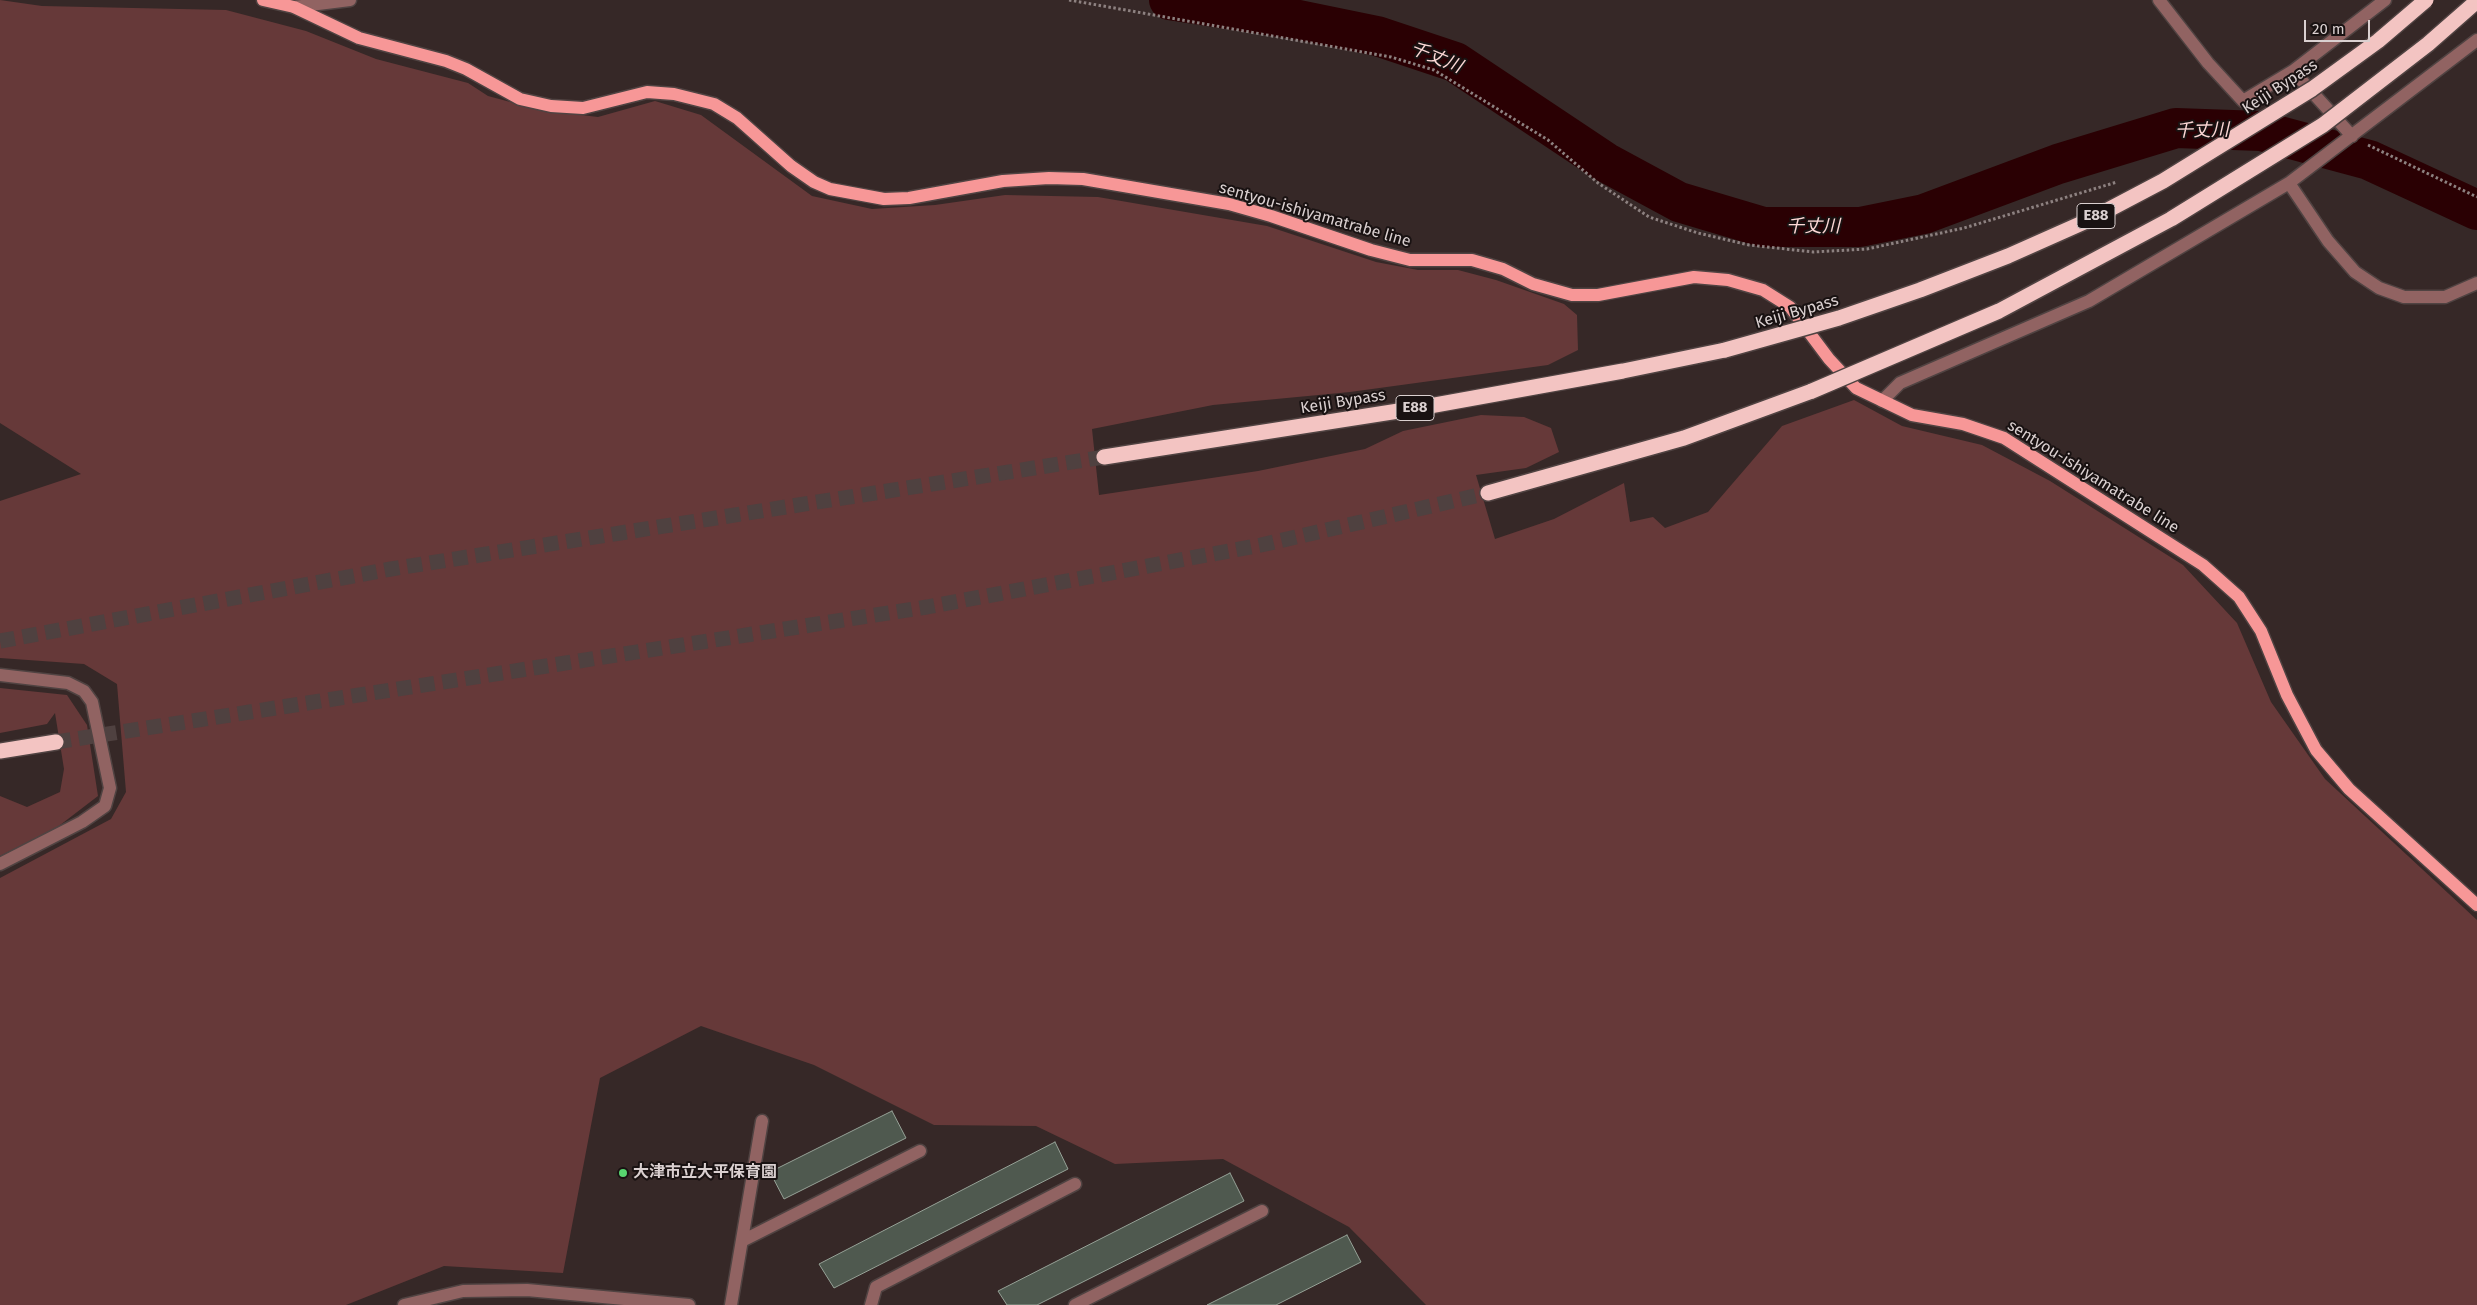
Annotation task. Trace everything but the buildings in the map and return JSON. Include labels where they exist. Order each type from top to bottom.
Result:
[{"type":"highway","name":"Keiji Bypass","points":[[1104,457],[1424,407],[1623,371],[1725,350],[1839,318],[1920,290],[2008,256],[2089,220],[2163,182],[2312,89],[2378,41],[2426,0]]},
{"type":"highway","name":"E88","points":[[1488,493],[1684,438],[1812,391],[1999,311],[2171,219],[2323,125],[2428,44],[2477,1]]},
{"type":"highway","points":[[0,752],[56,742]]},
{"type":"main road","name":"sentyou-ishiyamatrabe line","points":[[263,0],[294,7],[359,38],[446,61],[466,69],[520,99],[551,106],[584,108],[647,92],[674,94],[714,104],[736,118],[791,166],[814,182],[830,189],[884,198],[909,198],[1003,181],[1049,178],[1083,179],[1229,204],[1271,216],[1371,250],[1410,260],[1472,260],[1503,269],[1533,284],[1572,294],[1598,295],[1694,277],[1728,280],[1763,290],[1790,307],[1829,359],[1856,388],[1912,415],[1963,424],[2004,438],[2203,565],[2239,597],[2261,631],[2287,695],[2316,750],[2348,789],[2477,906]]},
{"type":"street","points":[[294,7],[350,0]]},
{"type":"street","points":[[2159,0],[2208,63],[2243,101],[2293,71],[2385,0]]},
{"type":"street","points":[[1882,401],[1900,383],[2088,302],[2290,183],[2477,40]]},
{"type":"street","points":[[2293,71],[2347,140]]},
{"type":"street","points":[[2290,183],[2328,241],[2355,272],[2379,288],[2404,297],[2445,297],[2477,282]]},
{"type":"street","points":[[0,675],[68,683],[84,691],[92,702],[110,788],[105,806],[82,822],[0,864]]},
{"type":"street","points":[[731,1305],[762,1121]]},
{"type":"street","points":[[742,1241],[920,1151]]},
{"type":"street","points":[[870,1305],[876,1287],[1075,1184]]},
{"type":"street","points":[[1075,1305],[1262,1212]]},
{"type":"street","points":[[408,1304],[463,1292],[527,1290],[689,1305]]},
{"type":"path","points":[[1069,0],[1391,57],[1434,70],[1548,140],[1598,184],[1649,217],[1698,233],[1749,245],[1813,252],[1867,249],[1964,228],[2123,180]]},
{"type":"path","points":[[2347,140],[2382,152],[2477,197]]},
{"type":"shaded area","points":[[0,0],[42,6],[226,10],[306,31],[376,59],[468,83],[488,96],[540,110],[598,117],[655,101],[701,115],[812,196],[872,209],[935,205],[1005,195],[1098,197],[1267,226],[1376,262],[1418,270],[1458,270],[1496,280],[1564,304],[1577,315],[1578,350],[1548,365],[1350,392],[1213,405],[1092,429],[1099,495],[1258,471],[1365,449],[1403,431],[1481,415],[1524,417],[1551,428],[1559,452],[1526,468],[1476,475],[1495,539],[1554,519],[1624,483],[1630,522],[1653,517],[1665,528],[1708,512],[1782,426],[1854,400],[1902,426],[1982,445],[2050,481],[2183,565],[2237,623],[2271,702],[2325,779],[2477,920],[2477,1305],[1426,1305],[1349,1227],[1223,1159],[1115,1164],[1036,1126],[934,1125],[814,1065],[701,1026],[600,1078],[563,1273],[444,1266],[346,1305],[0,1305],[0,878],[111,819],[126,792],[117,684],[84,664],[0,658],[0,501],[81,474],[0,423]]},
{"type":"shaded area","points":[[0,688],[67,695],[87,725],[98,796],[51,832],[0,856],[0,796],[27,807],[60,792],[64,769],[55,713],[47,724],[0,733]]},
{"type":"waterway","name":"千丈川","points":[[1169,0],[1299,20],[1377,36],[1455,62],[1605,162],[1679,202],[1763,227],[1860,227],[1924,214],[2058,164],[2176,128],[2261,131],[2369,160],[2477,210]]},
{"type":"tunnel","points":[[0,641],[391,569],[1104,457]]},
{"type":"tunnel","points":[[56,742],[927,607],[1261,545],[1488,493]]},
{"type":"place","name":"大津市立大平保育園","points":[[623,1173]]}]
